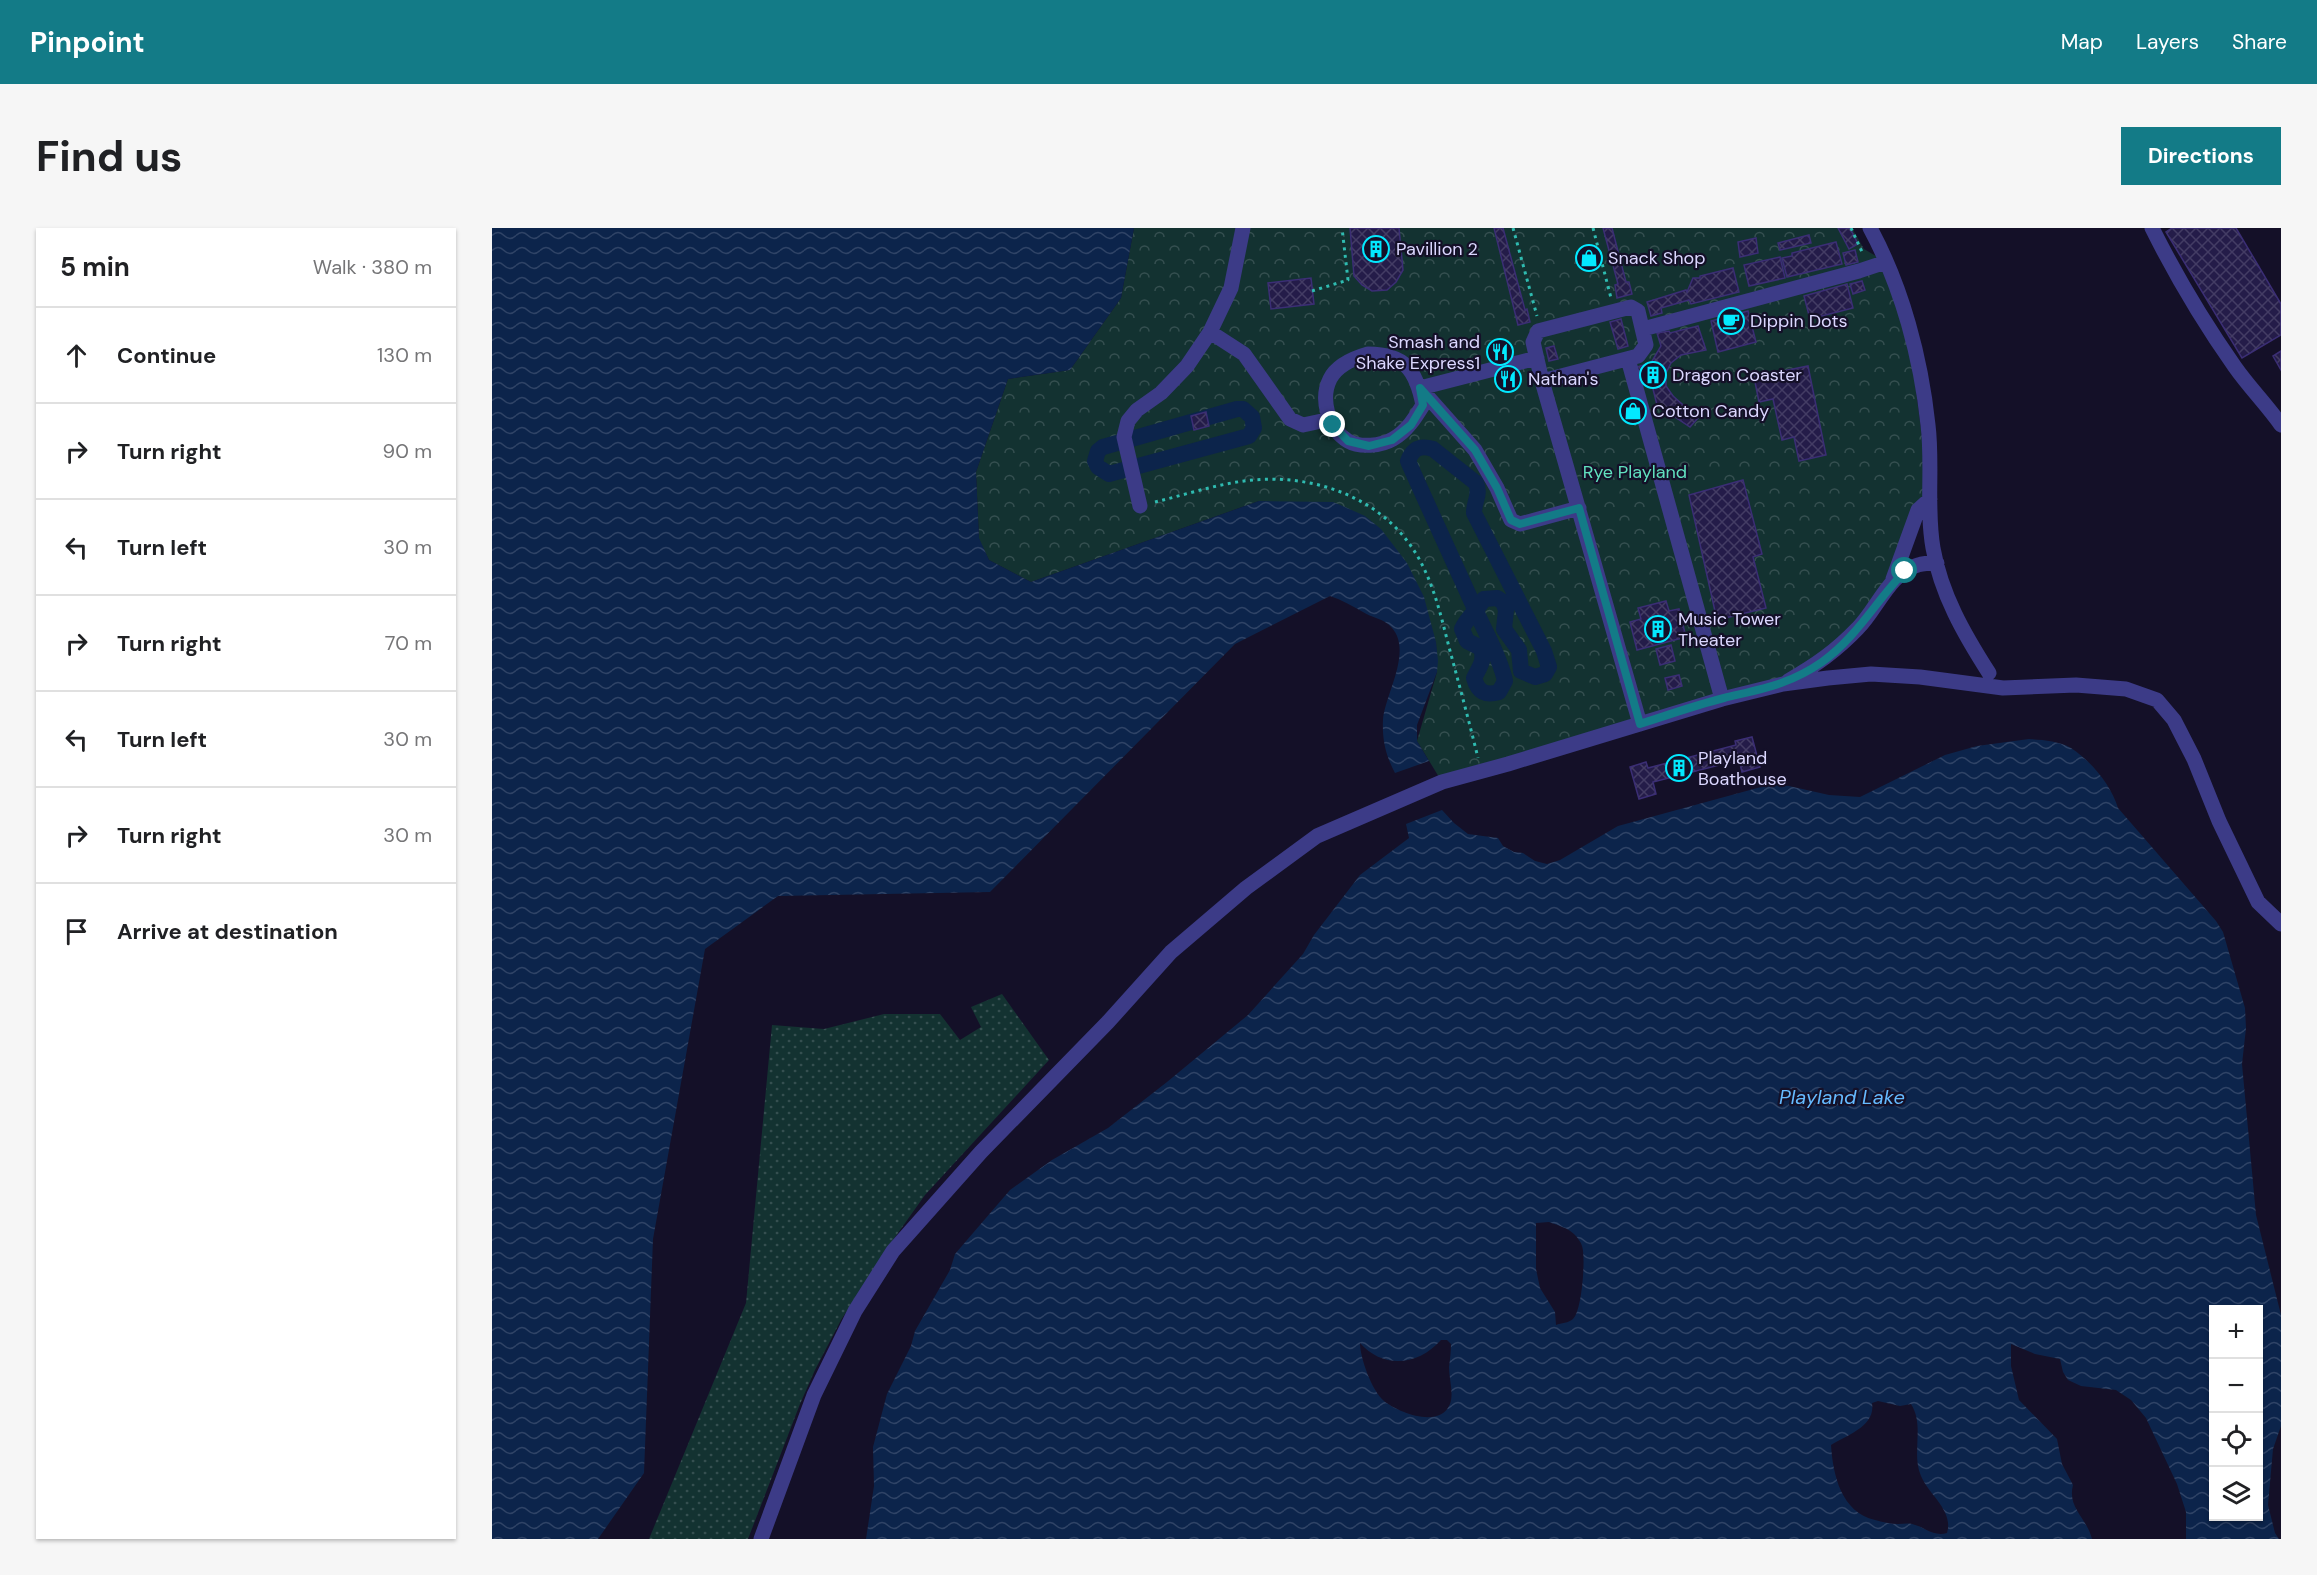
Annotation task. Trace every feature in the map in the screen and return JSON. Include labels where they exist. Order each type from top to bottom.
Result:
[{"type":"street","points":[[1140,506],[1124,437],[1128,421],[1137,410],[1161,393],[1187,366],[1210,332],[1231,288],[1243,228]]},
{"type":"street","points":[[1870,228],[1886,262],[1907,321],[1922,384],[1929,426],[1930,499],[1933,547],[1937,563],[1944,589],[1963,632],[1989,673]]},
{"type":"street","points":[[2152,228],[2177,275],[2220,344],[2281,425]]},
{"type":"street","points":[[1643,329],[1886,262]]},
{"type":"street","points":[[1542,381],[1638,356],[1646,345],[1638,311],[1631,307],[1541,330],[1538,331],[1533,342],[1542,381],[1640,724]]},
{"type":"street","points":[[1210,332],[1244,354],[1290,419],[1302,425],[1331,419]]},
{"type":"street","points":[[1368,354],[1386,354],[1406,364],[1419,382],[1420,388],[1423,405],[1411,425],[1392,440],[1369,446],[1348,441],[1333,425],[1324,403],[1330,378],[1349,360],[1368,354]]},
{"type":"street","points":[[1420,388],[1537,358]]},
{"type":"street","points":[[1628,359],[1722,699]]},
{"type":"street","points":[[1420,388],[1475,450],[1497,488],[1511,520],[1520,524],[1579,508]]},
{"type":"street","points":[[1890,586],[1918,510],[1930,499]]},
{"type":"street","points":[[1783,684],[1822,662],[1859,627],[1890,586],[1905,571],[1918,565],[1937,563]]},
{"type":"street","points":[[761,1539],[814,1395],[855,1311],[894,1251],[981,1152],[1108,1022],[1171,952],[1246,888],[1317,836],[1442,782],[1722,699],[1783,684],[1871,674],[1920,677],[2003,688],[2076,685],[2126,689],[2157,700],[2174,720],[2194,759],[2219,821],[2258,902],[2281,924]]},
{"type":"path","points":[[1312,291],[1348,280],[1342,228]]},
{"type":"path","points":[[1513,228],[1541,330]]},
{"type":"path","points":[[1593,228],[1615,312]]},
{"type":"path","points":[[1851,228],[1868,268]]},
{"type":"path","points":[[1140,506],[1243,481],[1278,479],[1311,482],[1352,495],[1389,521],[1418,556],[1436,597],[1482,771]]},
{"type":"green space","name":"Rye Playland","points":[[1134,228],[1852,228],[1864,249],[1886,262],[1907,321],[1930,499],[1876,607],[1783,684],[1442,782],[1417,741],[1437,672],[1436,642],[1259,501],[1031,582],[989,560],[979,539],[976,472],[1008,379],[1070,370],[1121,298]]},
{"type":"green space","points":[[1002,994],[1049,1060],[925,1195],[841,1320],[800,1404],[748,1539],[649,1539],[746,1303],[772,1025],[824,1029],[884,1014],[940,1014],[960,1040],[981,1027],[971,1007]]},
{"type":"water","points":[[492,228],[1134,228],[1121,298],[1070,370],[1008,379],[976,472],[979,538],[989,560],[1031,582],[1259,501],[1333,502],[1365,516],[1381,529],[1407,563],[1424,597],[1436,642],[1438,661],[1437,672],[1417,725],[1417,741],[1429,761],[1395,773],[1385,748],[1383,720],[1399,657],[1396,634],[1385,622],[1330,596],[1235,644],[990,892],[778,896],[705,949],[653,1239],[644,1473],[598,1539],[492,1539]]},
{"type":"water","name":"Playland Lake","points":[[2029,739],[2051,741],[2071,748],[2093,767],[2106,783],[2118,808],[2223,932],[2245,1008],[2246,1028],[2242,1064],[2256,1215],[2281,1315],[2281,1426],[2273,1449],[2268,1505],[2275,1533],[2279,1539],[2186,1539],[2186,1512],[2177,1484],[2146,1418],[2131,1400],[2116,1390],[2081,1386],[2068,1380],[2063,1372],[2060,1359],[2035,1354],[2011,1344],[2011,1366],[2019,1400],[2057,1439],[2062,1464],[2073,1485],[2075,1507],[2092,1539],[866,1539],[874,1486],[873,1447],[887,1394],[911,1346],[915,1331],[950,1270],[955,1254],[1010,1190],[1052,1160],[1108,1128],[1248,1015],[1303,954],[1314,935],[1360,875],[1409,838],[1406,824],[1442,810],[1468,834],[1498,838],[1503,846],[1514,852],[1523,853],[1535,861],[1547,864],[1560,860],[1618,826],[1772,784],[1829,795],[1860,797],[1945,755],[1977,746]],"holes":[[[1549,1222],[1566,1228],[1575,1235],[1582,1246],[1584,1261],[1576,1314],[1573,1319],[1556,1325],[1555,1312],[1540,1288],[1536,1269],[1536,1223]],[[1441,1340],[1447,1340],[1451,1344],[1449,1367],[1452,1395],[1445,1412],[1438,1416],[1419,1416],[1399,1410],[1384,1401],[1375,1390],[1368,1374],[1360,1343],[1379,1357],[1400,1361],[1422,1355]],[[1878,1401],[1900,1406],[1911,1404],[1917,1421],[1918,1467],[1925,1483],[1944,1510],[1947,1517],[1947,1533],[1933,1533],[1917,1525],[1892,1524],[1863,1516],[1854,1509],[1841,1491],[1834,1468],[1831,1445],[1865,1424],[1870,1418],[1872,1403]]]},
{"type":"building","name":"Pavillion 2","points":[[1350,228],[1399,228],[1403,270],[1396,282],[1387,290],[1372,291],[1354,276]]},
{"type":"building","points":[[1494,228],[1503,228],[1530,322],[1518,325]]},
{"type":"building","points":[[1603,228],[1612,228],[1626,282],[1629,282],[1632,294],[1617,298],[1615,285],[1618,284]]},
{"type":"building","points":[[1838,228],[1850,228],[1858,244],[1849,249]]},
{"type":"building","points":[[2172,228],[2236,228],[2281,304],[2281,335],[2242,358],[2166,232]]},
{"type":"building","points":[[1809,235],[1811,243],[1780,250],[1778,243]]},
{"type":"building","points":[[1756,238],[1758,253],[1740,257],[1738,242]]},
{"type":"building","points":[[1836,242],[1842,264],[1787,277],[1782,258],[1792,256],[1792,253]]},
{"type":"building","name":"Snack Shop","points":[[1593,247],[1598,265],[1585,269],[1580,251]]},
{"type":"building","points":[[1855,250],[1858,262],[1846,265],[1843,253]]},
{"type":"building","points":[[1780,257],[1785,278],[1749,286],[1744,265]]},
{"type":"building","points":[[1733,268],[1739,292],[1691,304],[1689,300],[1661,308],[1662,313],[1651,316],[1647,302],[1686,290],[1687,292],[1693,278]]},
{"type":"building","points":[[1311,278],[1314,304],[1271,309],[1268,283]]},
{"type":"building","points":[[1862,281],[1865,290],[1853,294],[1850,284]]},
{"type":"building","points":[[1847,284],[1853,308],[1810,319],[1804,296]]},
{"type":"building","points":[[1748,311],[1756,342],[1718,352],[1711,321]]},
{"type":"building","points":[[1621,319],[1628,346],[1618,349],[1610,322]]},
{"type":"building","name":"Dragon Coaster","points":[[1698,326],[1706,350],[1681,355],[1671,363],[1666,373],[1666,386],[1673,396],[1698,418],[1690,427],[1657,405],[1650,377],[1641,379],[1637,367],[1651,363],[1661,346],[1657,333],[1669,331],[1670,333]]},
{"type":"building","points":[[1554,346],[1558,359],[1549,361],[1546,348]]},
{"type":"building","points":[[2281,351],[2281,370],[2273,356]]},
{"type":"building","points":[[1808,366],[1826,455],[1799,461],[1794,437],[1782,440],[1773,399],[1759,402],[1754,377]]},
{"type":"building","points":[[1206,412],[1209,426],[1194,430],[1191,416]]},
{"type":"building","points":[[1743,480],[1762,554],[1753,557],[1766,608],[1717,620],[1689,495]]},
{"type":"building","name":"Music Tower Theater","points":[[1666,601],[1669,611],[1679,609],[1686,637],[1637,650],[1630,622],[1641,619],[1638,608]]},
{"type":"building","points":[[1671,645],[1675,661],[1660,665],[1656,649]]},
{"type":"building","points":[[1679,675],[1682,686],[1668,690],[1665,678]]},
{"type":"building","name":"Playland Boathouse","points":[[1752,737],[1760,767],[1742,772],[1739,760],[1653,782],[1656,794],[1639,799],[1630,767],[1646,762],[1648,768],[1736,745],[1735,741]]},
{"type":"waterway","points":[[1237,409],[1243,409],[1252,417],[1254,428],[1249,436],[1109,474],[1098,467],[1095,461],[1098,451],[1103,447],[1237,409]]},
{"type":"waterway","points":[[1544,651],[1474,513],[1478,494],[1476,483],[1433,449],[1424,447],[1417,449],[1408,461],[1458,572],[1467,591],[1475,609],[1479,618],[1496,654],[1503,672],[1505,681],[1499,692],[1486,693],[1478,687],[1474,678],[1482,660],[1481,648],[1467,641],[1462,629],[1469,617],[1475,611],[1478,607],[1484,599],[1497,598],[1503,602],[1506,610],[1504,629],[1519,650],[1521,671],[1535,677],[1545,674],[1549,667],[1544,651]]},
{"type":"place","name":"Pavillion 2","points":[[1376,249]]},
{"type":"place","name":"Snack Shop","points":[[1589,258]]},
{"type":"place","name":"Dippin Dots","points":[[1731,321]]},
{"type":"place","name":"Smash and Shake Express1","points":[[1500,352]]},
{"type":"place","name":"Dragon Coaster","points":[[1653,375]]},
{"type":"place","name":"Nathan's","points":[[1508,379]]},
{"type":"place","name":"Cotton Candy","points":[[1633,411]]},
{"type":"place","name":"Music Tower Theater","points":[[1658,629]]},
{"type":"place","name":"Playland Boathouse","points":[[1679,768]]},
{"type":"route","points":[[1333,425],[1348,441],[1369,446],[1392,440],[1411,425],[1423,405],[1420,388],[1475,450],[1497,488],[1511,520],[1520,524],[1579,508],[1640,724],[1722,699],[1783,684],[1822,662],[1859,627],[1890,586],[1905,571]]}]
